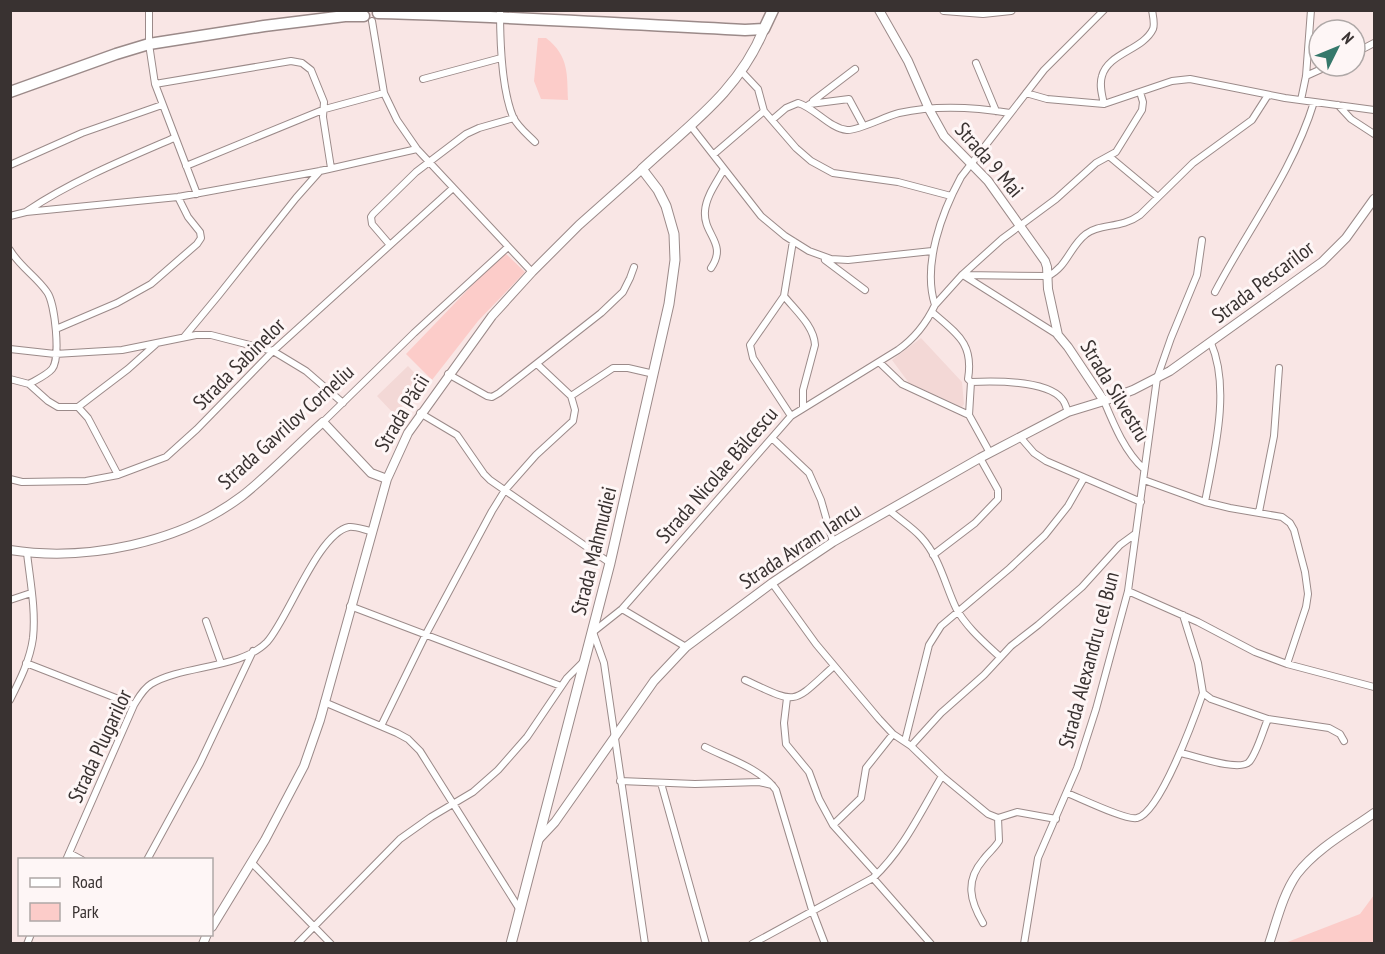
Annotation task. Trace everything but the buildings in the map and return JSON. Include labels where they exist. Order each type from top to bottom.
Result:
[{"type":"main road","points":[[10,85],[114,48],[281,17],[345,10]]},
{"type":"main road","points":[[598,10],[603,18]]},
{"type":"main road","name":"Strada Păcii","points":[[642,169],[726,93],[742,72],[773,10]]},
{"type":"main road","points":[[10,92],[149,41],[345,16],[500,14],[603,18],[764,29]]},
{"type":"main road","name":"Strada Mahmudiei","points":[[509,942],[539,839],[610,563],[654,374],[673,276],[675,241],[671,221],[658,190],[642,169]]},
{"type":"street","points":[[149,10],[149,41],[155,84],[196,194]]},
{"type":"street","name":"Strada 9 Mai","points":[[879,10],[908,61],[929,109],[944,136],[988,181],[1045,261],[1048,289],[1058,335]]},
{"type":"street","points":[[945,10],[983,13],[1011,10]]},
{"type":"street","name":"Strada Nicolae Bălcescu","points":[[593,632],[622,609],[791,416],[912,340],[935,304],[932,297],[932,251],[951,196],[971,163],[1026,93],[1060,53],[1104,10]]},
{"type":"street","points":[[1104,104],[1102,74],[1112,62],[1143,40],[1153,29],[1152,10]]},
{"type":"street","points":[[1301,100],[1306,76],[1311,10]]},
{"type":"street","points":[[371,14],[384,93],[391,110],[417,149],[532,272]]},
{"type":"street","points":[[500,14],[501,58],[514,118],[535,142]]},
{"type":"street","points":[[423,79],[501,58]]},
{"type":"street","points":[[155,84],[297,61],[307,65],[324,102],[323,117],[331,168]]},
{"type":"street","points":[[976,63],[996,111]]},
{"type":"street","points":[[808,105],[855,69]]},
{"type":"street","points":[[742,72],[758,89],[761,108],[804,156],[832,173],[898,182],[951,196]]},
{"type":"street","points":[[1026,93],[1047,99],[1104,104],[1172,81],[1190,79],[1268,96],[1374,110]]},
{"type":"street","points":[[935,304],[987,252],[1056,199],[1096,163],[1110,157],[1119,149],[1142,110],[1143,102],[1140,92]]},
{"type":"street","points":[[186,166],[325,110],[384,93]]},
{"type":"street","points":[[962,275],[1048,276],[1056,272],[1085,235],[1093,230],[1130,223],[1193,163],[1252,120],[1268,96]]},
{"type":"street","points":[[772,120],[793,104],[808,105],[849,99],[863,125]]},
{"type":"street","points":[[1215,292],[1284,171],[1308,122],[1314,102]]},
{"type":"street","points":[[10,165],[82,133],[162,105]]},
{"type":"street","points":[[808,105],[844,129],[851,130],[888,116],[929,109],[968,108],[1010,113]]},
{"type":"street","points":[[1337,105],[1351,119],[1374,134]]},
{"type":"street","points":[[714,154],[764,111]]},
{"type":"street","points":[[390,245],[372,224],[370,217],[430,162],[471,131],[514,118]]},
{"type":"street","points":[[690,125],[761,216],[793,241],[822,258],[865,290]]},
{"type":"street","points":[[26,212],[53,194],[91,174],[174,138]]},
{"type":"street","points":[[10,216],[26,212],[178,197],[320,171],[417,149]]},
{"type":"street","points":[[1110,157],[1158,197]]},
{"type":"street","name":"Strada Păcii","points":[[213,925],[300,776],[312,745],[387,479],[397,454],[420,413],[492,316],[532,272],[579,225],[642,169]]},
{"type":"street","points":[[711,268],[718,252],[706,225],[705,207],[724,169]]},
{"type":"street","points":[[183,337],[320,171]]},
{"type":"street","name":"Strada Sabinelor","points":[[10,479],[22,482],[86,482],[118,475],[166,457],[198,429],[273,351],[453,188]]},
{"type":"street","points":[[56,329],[117,303],[151,284],[197,244],[201,238],[200,232],[188,218],[178,197]]},
{"type":"street","name":"Strada Pescarilor","points":[[1157,378],[1211,343],[1322,262],[1346,238],[1374,199]]},
{"type":"street","name":"Strada Alexandru cel Bun","points":[[1024,944],[1035,869],[1041,850],[1067,793],[1096,709],[1128,591],[1157,378],[1197,275],[1202,240]]},
{"type":"street","points":[[791,416],[753,358],[750,345],[784,296],[793,241]]},
{"type":"street","name":"Strada Gavrilov Corneliu","points":[[10,550],[27,553],[114,549],[169,534],[191,525],[244,494],[508,247]]},
{"type":"street","points":[[10,250],[22,267],[48,292],[54,306],[56,329],[53,368],[29,384]]},
{"type":"street","points":[[822,258],[848,260],[932,251]]},
{"type":"street","points":[[448,374],[478,392],[492,397],[601,313],[622,292],[634,267]]},
{"type":"street","name":"Strada Silvestru","points":[[962,275],[1058,335],[1104,401],[1121,438],[1144,469]]},
{"type":"street","points":[[784,296],[815,338],[803,390],[803,408]]},
{"type":"street","points":[[932,312],[967,347],[970,358],[968,379],[971,382],[969,415],[990,453]]},
{"type":"street","points":[[10,349],[55,354],[122,350],[183,337],[211,335],[273,351],[306,371],[343,402]]},
{"type":"street","points":[[1205,502],[1217,436],[1220,390],[1218,365],[1211,343]]},
{"type":"street","points":[[10,379],[29,384],[58,407],[78,407],[128,369],[156,344]]},
{"type":"street","points":[[879,362],[902,384],[969,415]]},
{"type":"street","points":[[381,726],[426,634],[505,490],[536,455],[573,421],[575,410],[571,396],[537,364]]},
{"type":"street","points":[[571,396],[613,368],[628,368],[654,374]]},
{"type":"street","points":[[1259,512],[1274,436],[1280,368]]},
{"type":"street","name":"Strada Avram Iancu","points":[[539,839],[555,822],[654,681],[686,647],[772,583],[833,542],[980,458],[1068,411],[1104,401],[1157,378]]},
{"type":"street","points":[[971,382],[1027,384],[1057,395],[1062,399],[1068,411]]},
{"type":"street","points":[[78,407],[88,418],[118,475]]},
{"type":"street","points":[[420,413],[458,435],[484,474],[610,563]]},
{"type":"street","points":[[323,422],[371,473],[387,479]]},
{"type":"street","points":[[772,438],[809,473],[821,500],[833,542]]},
{"type":"street","points":[[1021,438],[1034,453],[1046,461],[1141,501]]},
{"type":"street","points":[[933,555],[975,523],[998,499],[998,490],[980,458]]},
{"type":"street","points":[[908,743],[929,645],[941,626],[1045,535],[1068,506],[1084,478]]},
{"type":"street","points":[[1144,480],[1205,502],[1282,517],[1290,523],[1308,584],[1306,607],[1287,663]]},
{"type":"street","points":[[889,510],[921,537],[933,555],[957,610],[976,634],[1000,657]]},
{"type":"street","name":"Strada Plugarilor","points":[[68,856],[134,705],[143,691],[163,678],[221,663],[265,644],[272,636],[307,573],[331,540],[339,532],[349,527],[371,531]]},
{"type":"street","points":[[908,743],[975,685],[1011,646],[1082,586],[1120,544],[1135,534]]},
{"type":"street","points":[[10,700],[26,663],[33,637],[27,553]]},
{"type":"street","points":[[772,583],[834,666],[893,734],[908,743],[942,776],[988,814],[998,818],[1017,812],[1056,819]]},
{"type":"street","points":[[1128,591],[1183,615],[1255,652],[1374,687]]},
{"type":"street","points":[[10,600],[31,593]]},
{"type":"street","points":[[350,606],[561,686]]},
{"type":"street","points":[[622,609],[686,647]]},
{"type":"street","points":[[1067,793],[1132,819],[1143,816],[1159,793],[1181,753],[1203,693],[1198,663],[1183,615]]},
{"type":"street","points":[[206,621],[221,663]]},
{"type":"street","points":[[593,632],[604,663],[645,944]]},
{"type":"street","points":[[148,858],[200,763],[253,651]]},
{"type":"street","points":[[297,944],[400,839],[473,792],[509,759],[527,737],[561,686],[585,660]]},
{"type":"street","points":[[26,663],[134,705]]},
{"type":"street","points":[[745,680],[787,698],[803,694],[834,666]]},
{"type":"street","points":[[1203,693],[1211,699],[1268,719],[1329,728],[1340,734],[1344,741]]},
{"type":"street","points":[[787,698],[784,723],[786,744],[809,772],[819,799],[833,825],[931,944]]},
{"type":"street","points":[[324,702],[408,739],[420,751],[520,910]]},
{"type":"street","points":[[1181,753],[1233,766],[1243,765],[1250,760],[1268,719]]},
{"type":"street","points":[[833,825],[861,798],[866,768],[893,734]]},
{"type":"street","points":[[705,747],[759,773],[772,785],[778,796],[812,910],[825,944]]},
{"type":"street","points":[[752,944],[875,876],[904,841],[942,776]]},
{"type":"street","points":[[620,781],[695,784],[759,782],[772,785]]},
{"type":"street","points":[[661,783],[706,944]]},
{"type":"street","points":[[1269,944],[1285,896],[1297,874],[1326,847],[1374,813]]},
{"type":"street","points":[[983,923],[972,900],[971,880],[983,859],[999,841],[998,818]]},
{"type":"street","points":[[251,862],[331,944]]},
{"type":"shaded area","points":[[921,338],[962,382],[964,404],[962,407],[909,383],[892,360]]},
{"type":"shaded area","points":[[408,366],[425,384],[394,414],[377,396]]},
{"type":"green space","points":[[538,38],[546,38],[563,58],[567,73],[568,100],[541,99],[534,81]]},
{"type":"green space","points":[[504,252],[525,272],[478,321],[432,380],[406,354]]},
{"type":"green space","points":[[1374,895],[1374,943],[1285,943],[1360,914]]}]
